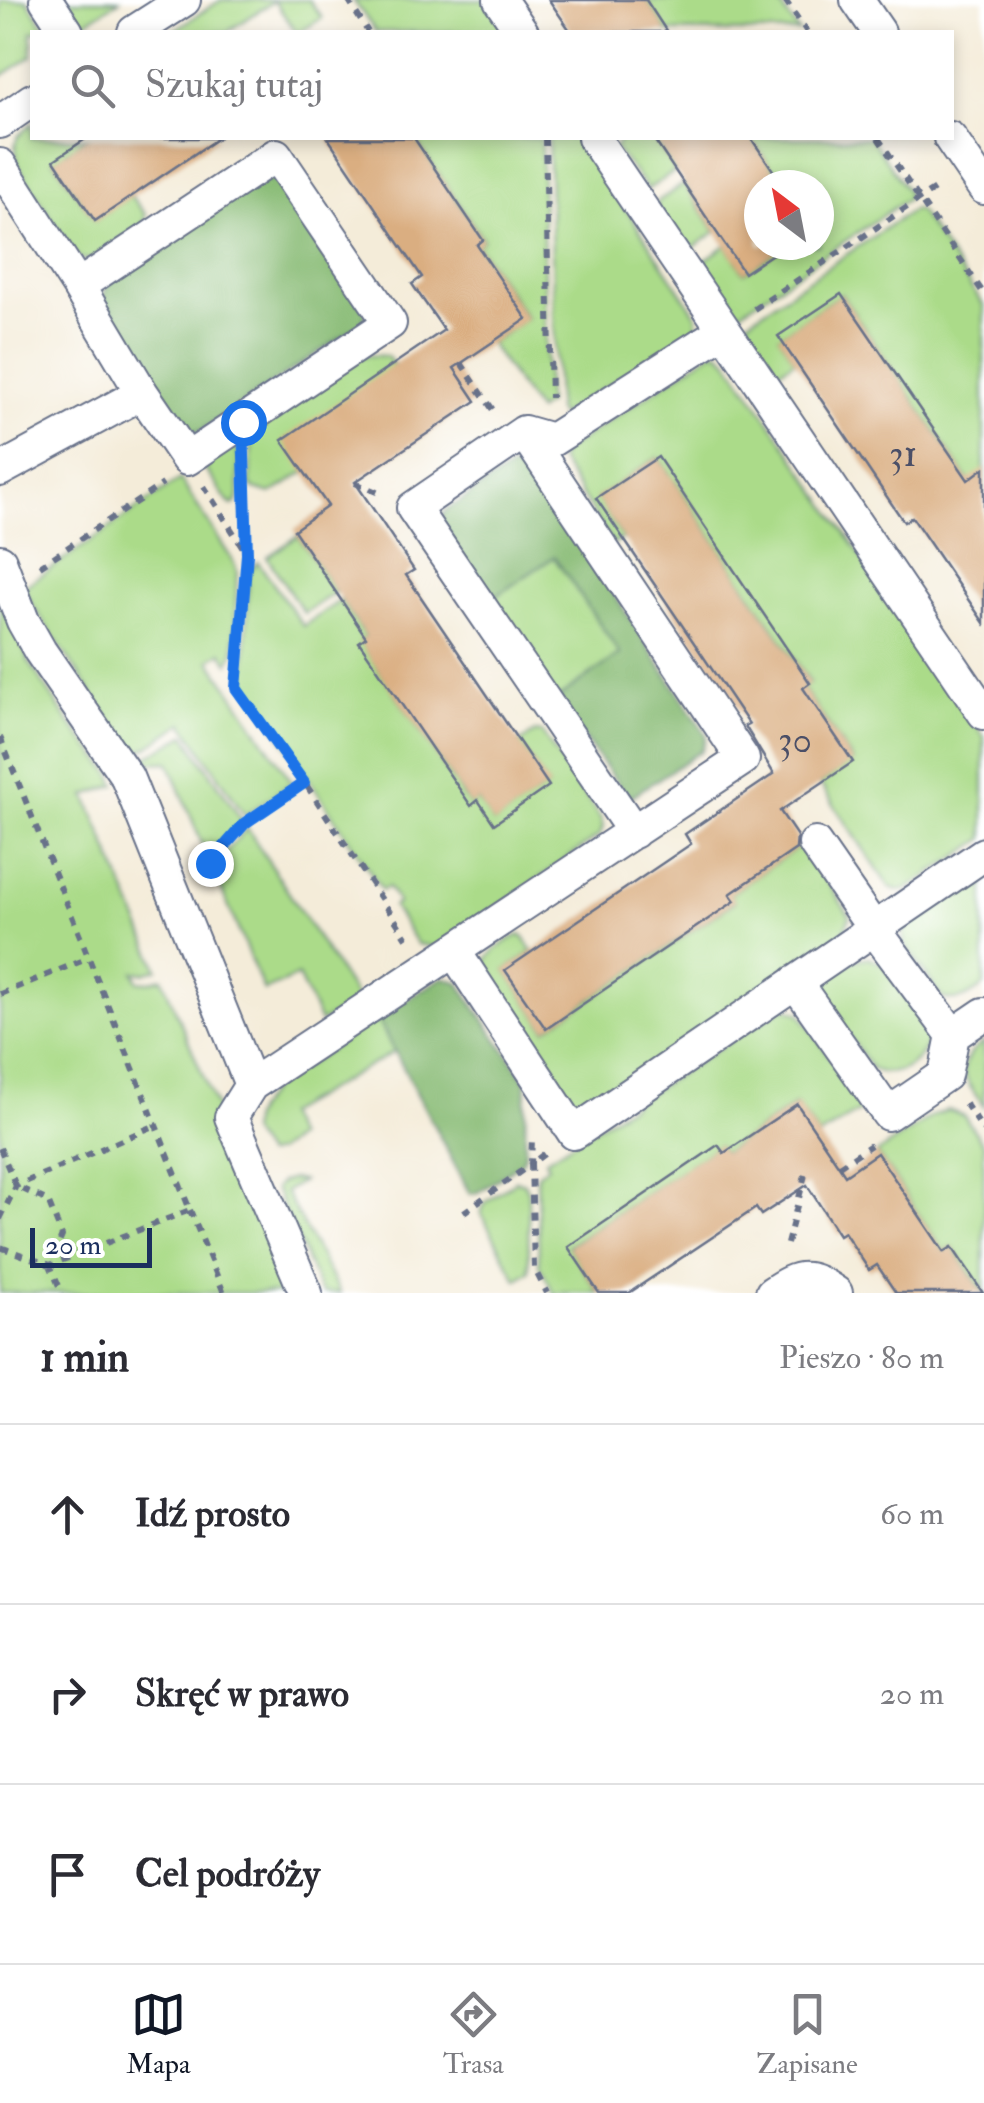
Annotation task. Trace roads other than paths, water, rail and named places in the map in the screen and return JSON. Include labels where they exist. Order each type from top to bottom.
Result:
[{"type":"street","points":[[46,0],[67,30]]},
{"type":"street","points":[[137,30],[184,0]]},
{"type":"street","points":[[500,0],[521,30]]},
{"type":"street","points":[[857,0],[878,30]]},
{"type":"street","points":[[0,122],[30,101]]},
{"type":"street","points":[[595,140],[984,713]]},
{"type":"street","points":[[951,140],[976,177]]},
{"type":"street","points":[[0,164],[188,462],[390,323],[276,155],[78,286]]},
{"type":"street","points":[[634,832],[413,508],[530,437],[724,330]]},
{"type":"street","points":[[0,470],[142,394]]},
{"type":"street","points":[[306,1293],[232,1118],[252,1085],[743,759],[530,437]]},
{"type":"street","points":[[5,573],[23,620],[40,650],[127,777],[252,1085]]},
{"type":"street","points":[[815,844],[953,1035]]},
{"type":"street","points":[[441,959],[574,1133],[984,854]]},
{"type":"street","points":[[795,982],[888,1114],[945,1076],[953,1035],[984,1014]]},
{"type":"street","points":[[772,1293],[791,1280],[812,1279],[836,1293]]}]
